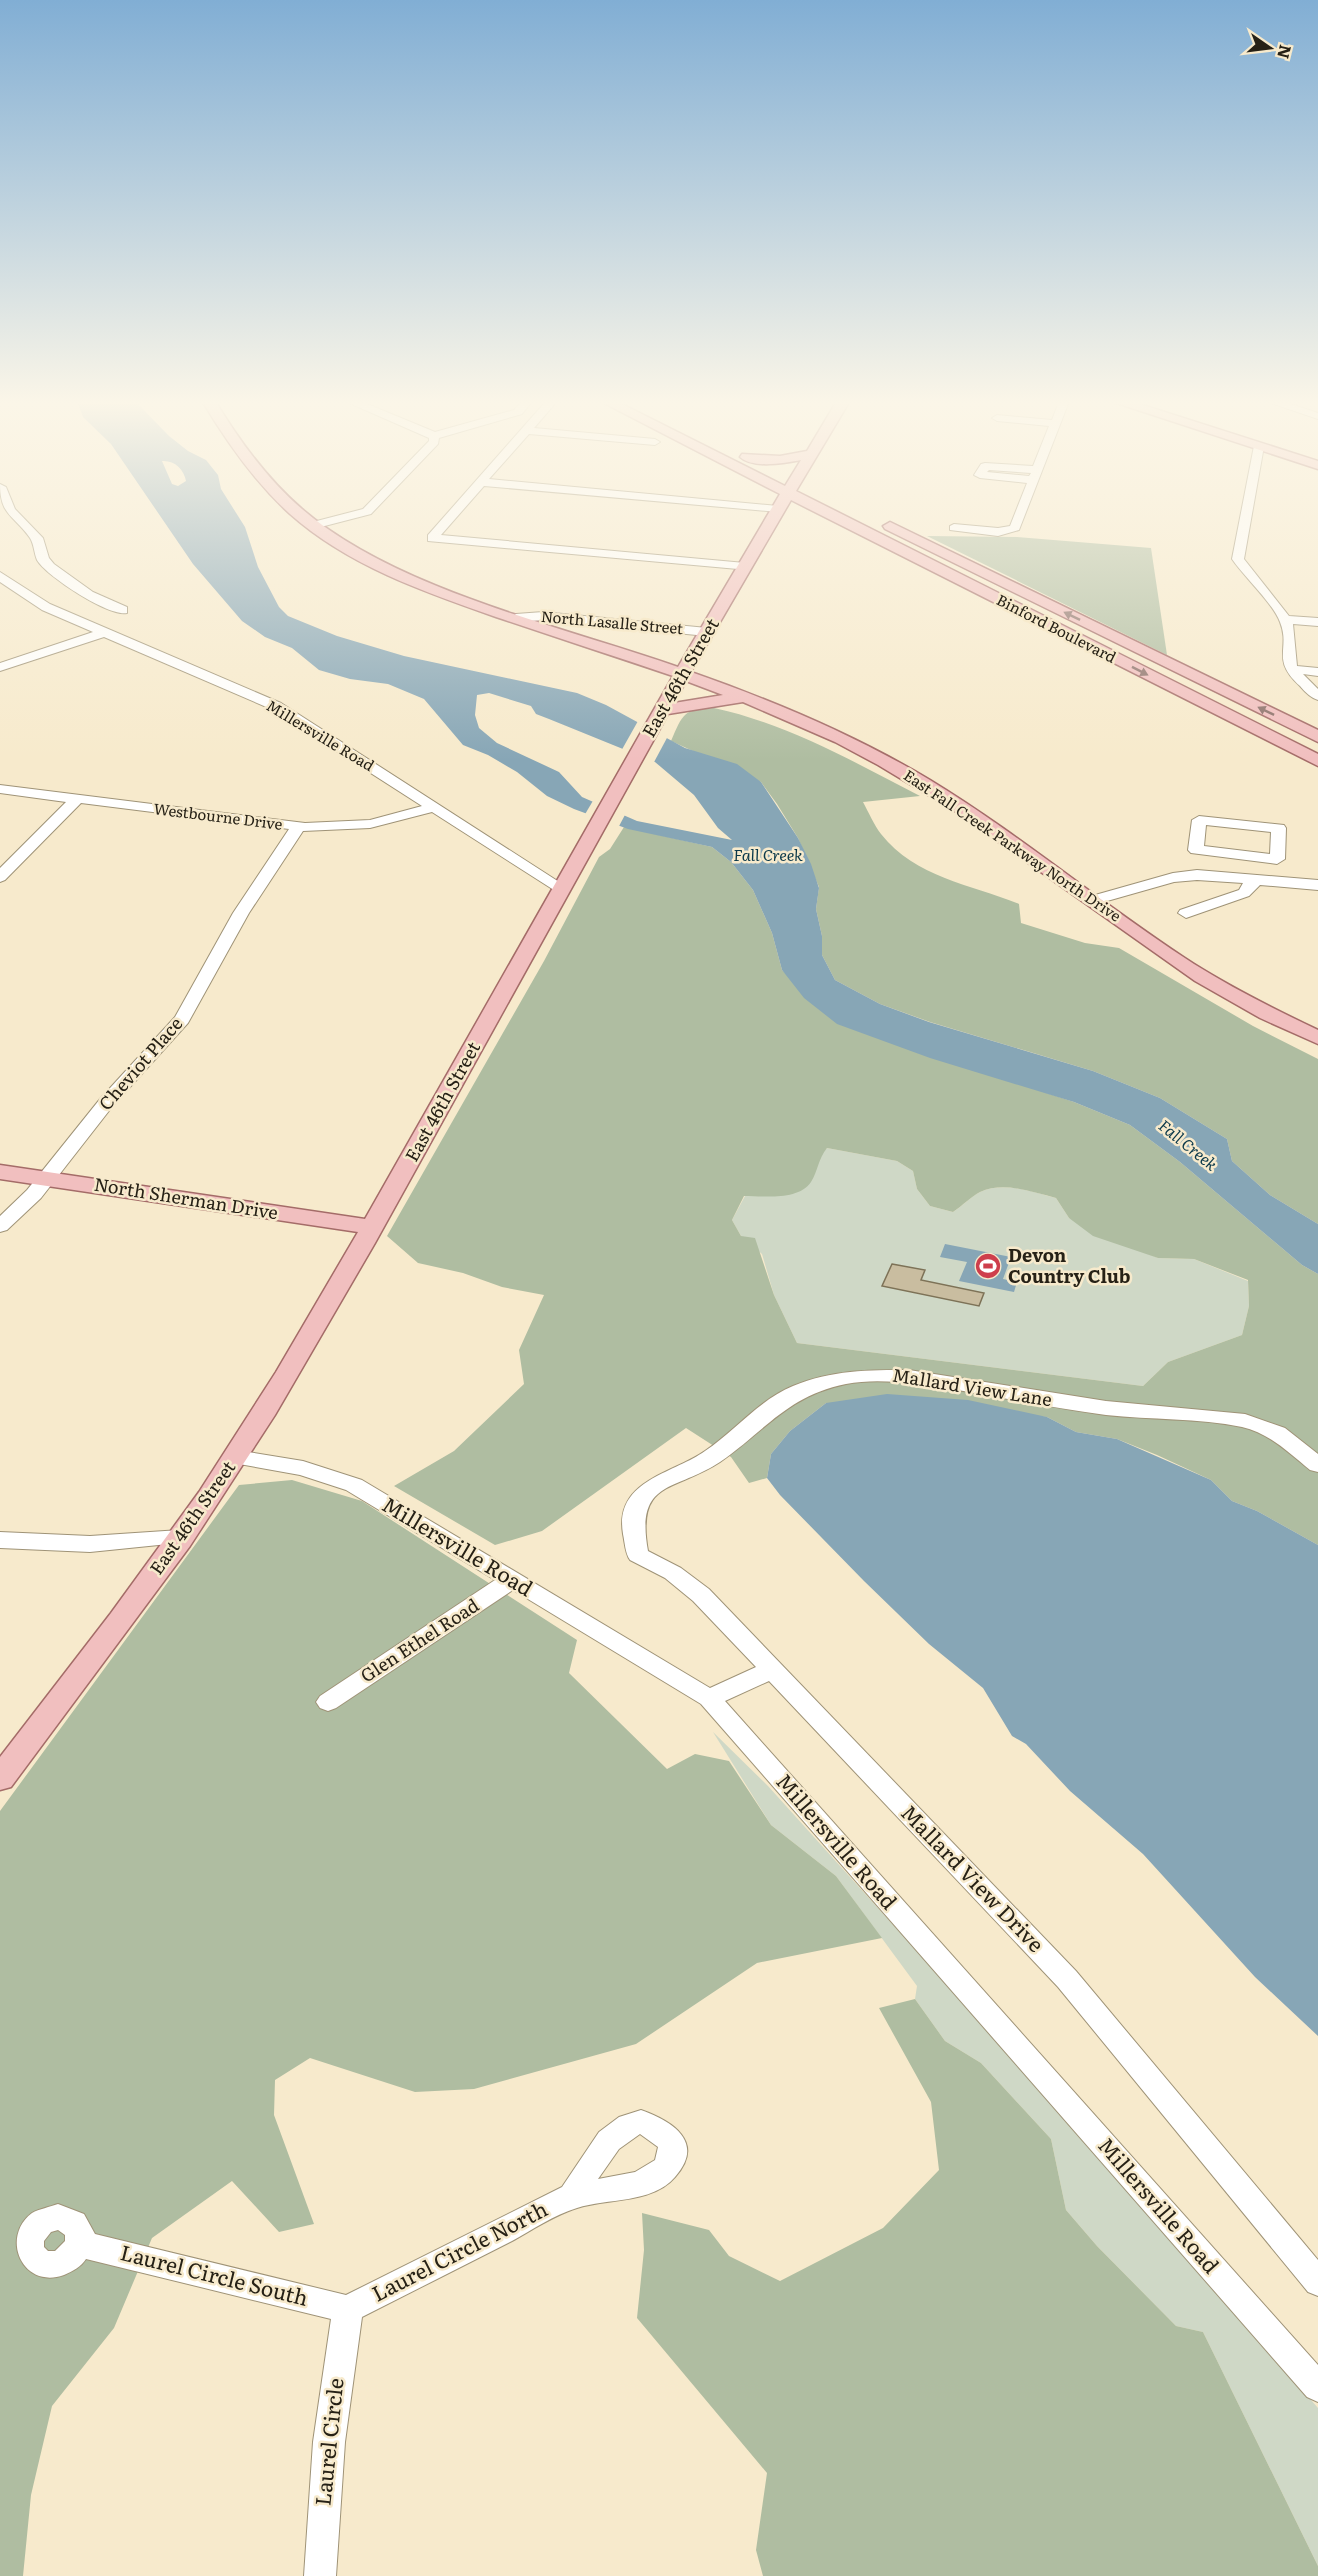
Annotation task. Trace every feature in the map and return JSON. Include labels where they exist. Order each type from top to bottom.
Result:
[{"type":"main road","name":"East Fall Creek Parkway North Drive","points":[[306,519],[354,551],[393,571],[516,618],[745,698],[833,735],[910,776],[1193,971],[1318,1038]]},
{"type":"main road","name":"East 46th Street","points":[[0,1779],[180,1537],[236,1457],[372,1227],[682,675],[745,567],[780,519]]},
{"type":"main road","name":"Binford Boulevard","points":[[839,519],[1318,760]]},
{"type":"main road","name":"Binford Boulevard","points":[[880,522],[1318,737]]},
{"type":"main road","points":[[661,714],[695,703],[745,698]]},
{"type":"main road","name":"North Sherman Drive","points":[[0,1172],[238,1205],[372,1227]]},
{"type":"street","points":[[19,519],[37,538],[47,564],[87,594],[123,610]]},
{"type":"street","points":[[313,525],[337,519]]},
{"type":"street","points":[[448,519],[432,538],[745,567]]},
{"type":"street","points":[[954,528],[998,532],[1011,530],[1016,519]]},
{"type":"street","points":[[1245,519],[1238,559],[1285,619],[1289,626],[1288,658],[1293,669],[1318,696]]},
{"type":"street","name":"Millersville Road","points":[[0,576],[46,607],[276,706],[562,889]]},
{"type":"street","points":[[46,607],[87,594]]},
{"type":"street","name":"North Lasalle Street","points":[[516,618],[543,616],[707,632]]},
{"type":"street","points":[[1285,619],[1318,622]]},
{"type":"street","points":[[0,667],[102,633]]},
{"type":"street","points":[[1293,669],[1318,672]]},
{"type":"street","name":"Westbourne Drive","points":[[0,789],[299,826],[370,824],[434,807]]},
{"type":"street","points":[[0,877],[76,800]]},
{"type":"street","points":[[1186,913],[1244,893],[1251,883],[1275,875],[1277,859],[1279,828],[1199,820],[1196,850],[1277,859]]},
{"type":"street","name":"Cheviot Place","points":[[0,1226],[46,1178],[106,1103],[163,1043],[182,1019],[241,913],[299,826]]},
{"type":"street","points":[[1093,900],[1179,877],[1216,875],[1318,885]]},
{"type":"street","name":"Mallard View Lane","points":[[645,1494],[666,1478],[712,1457],[755,1420],[799,1391],[832,1380],[864,1375],[909,1376],[1106,1408],[1252,1422],[1278,1433],[1318,1465]]},
{"type":"street","name":"Millersville Road","points":[[236,1457],[303,1468],[354,1485],[709,1698],[1318,2387]]},
{"type":"street","name":"Mallard View Drive","points":[[645,1494],[635,1511],[633,1527],[638,1555],[673,1573],[694,1588],[1067,1979],[1318,2282]]},
{"type":"street","points":[[0,1540],[90,1544],[180,1537]]},
{"type":"street","name":"Glen Ethel Road","points":[[328,1702],[512,1580]]},
{"type":"street","points":[[709,1698],[772,1670]]},
{"type":"street","name":"Laurel Circle North","points":[[348,2308],[572,2196]]},
{"type":"street","name":"Laurel Circle South","points":[[80,2244],[348,2308]]},
{"type":"street","name":"Laurel Circle","points":[[320,2576],[322,2511],[332,2401],[348,2308]]},
{"type":"green space","points":[[927,536],[1017,537],[1151,548],[1167,655]]},
{"type":"green space","points":[[714,708],[768,724],[820,745],[920,796],[863,802],[881,834],[910,861],[945,878],[1019,904],[1021,923],[1085,943],[1119,948],[1253,1026],[1318,1059],[1318,1224],[1270,1195],[1232,1161],[1227,1139],[1160,1098],[1093,1071],[930,1022],[880,1004],[835,980],[822,955],[822,936],[816,909],[819,887],[798,838],[777,804],[761,782],[671,741],[685,715],[696,710]]},
{"type":"green space","points":[[624,827],[712,847],[731,862],[753,890],[772,933],[782,970],[837,1023],[1074,1102],[1130,1125],[1180,1162],[1302,1265],[1318,1274],[1318,1545],[1257,1511],[1232,1501],[1211,1480],[1117,1439],[1076,1432],[1047,1417],[826,1403],[790,1431],[771,1454],[767,1478],[749,1483],[731,1457],[686,1428],[542,1531],[495,1545],[394,1486],[454,1451],[524,1384],[519,1350],[544,1295],[502,1287],[463,1273],[418,1263],[387,1236],[544,961],[599,857],[610,849]],"holes":[[[827,1148],[897,1161],[913,1171],[917,1189],[930,1206],[953,1212],[980,1192],[989,1189],[1008,1187],[1028,1191],[1056,1198],[1069,1218],[1093,1236],[1158,1258],[1194,1259],[1248,1280],[1249,1306],[1242,1335],[1168,1362],[1143,1386],[797,1343],[774,1295],[755,1238],[741,1236],[732,1220],[744,1196],[789,1195],[805,1188],[811,1182]]]},
{"type":"green space","name":"Devon Country Club","points":[[827,1148],[897,1161],[913,1171],[917,1189],[930,1206],[953,1212],[977,1194],[989,1189],[1009,1187],[1028,1191],[1056,1198],[1069,1218],[1158,1258],[1194,1259],[1248,1281],[1249,1306],[1242,1335],[1168,1362],[1143,1386],[797,1343],[774,1295],[762,1254],[741,1236],[732,1220],[745,1196],[780,1196],[811,1181],[819,1157]]},
{"type":"green space","points":[[292,1480],[362,1501],[577,1640],[569,1673],[667,1769],[695,1754],[729,1761],[771,1825],[836,1876],[882,1938],[757,1963],[636,2044],[474,2089],[415,2092],[310,2058],[275,2080],[274,2115],[314,2224],[279,2232],[232,2181],[152,2238],[114,2328],[52,2406],[31,2495],[23,2576],[0,2576],[0,1811],[239,1485]]},
{"type":"green space","points":[[713,1732],[768,1786],[987,2029],[1318,2408],[1318,2566],[1203,2332],[1176,2326],[1097,2246],[1066,2210],[1051,2139],[981,2063],[945,2041],[915,1999],[917,1986],[836,1876],[771,1825]]},
{"type":"green space","points":[[915,1999],[945,2041],[981,2063],[1051,2139],[1066,2210],[1097,2246],[1176,2326],[1203,2332],[1318,2566],[1318,2576],[763,2576],[756,2550],[767,2473],[637,2318],[644,2250],[642,2213],[709,2230],[729,2256],[780,2281],[883,2228],[939,2170],[931,2102],[879,2008]]},
{"type":"water","name":"Fall Creek","points":[[162,519],[240,519],[245,527],[258,567],[279,607],[288,616],[337,636],[404,656],[577,693],[606,705],[685,748],[737,764],[761,782],[798,838],[811,864],[819,888],[816,909],[822,936],[822,955],[835,980],[880,1004],[929,1022],[1093,1071],[1160,1098],[1227,1139],[1232,1161],[1270,1195],[1318,1224],[1318,1274],[1302,1265],[1180,1162],[1130,1125],[1074,1102],[930,1058],[837,1024],[804,998],[782,970],[772,933],[753,890],[731,862],[712,847],[628,829],[574,809],[547,796],[517,772],[488,755],[463,745],[424,699],[388,684],[350,679],[319,670],[292,648],[265,637],[242,621],[193,564]],"holes":[[[489,693],[531,706],[536,714],[655,762],[694,795],[718,828],[732,840],[637,821],[582,797],[559,772],[497,743],[479,728],[475,715],[477,695]]]},
{"type":"water","points":[[945,1244],[1011,1257],[1003,1279],[1017,1282],[1014,1292],[959,1281],[967,1262],[940,1257]]},
{"type":"water","points":[[887,1394],[968,1400],[1047,1417],[1076,1432],[1117,1439],[1211,1480],[1232,1501],[1257,1511],[1318,1545],[1318,2036],[1255,1977],[1143,1854],[1070,1791],[1026,1744],[1012,1736],[983,1688],[929,1644],[864,1581],[780,1495],[767,1478],[771,1454],[790,1431],[826,1403]]},
{"type":"pier","points":[[638,721],[668,736],[653,764],[620,753]]},
{"type":"pier","points":[[594,799],[626,813],[618,828],[584,816]]},
{"type":"building","name":"Devon Country Club","points":[[892,1264],[925,1270],[921,1280],[984,1293],[979,1306],[882,1286]]},
{"type":"place","name":"Devon Country Club","points":[[988,1266]]}]
